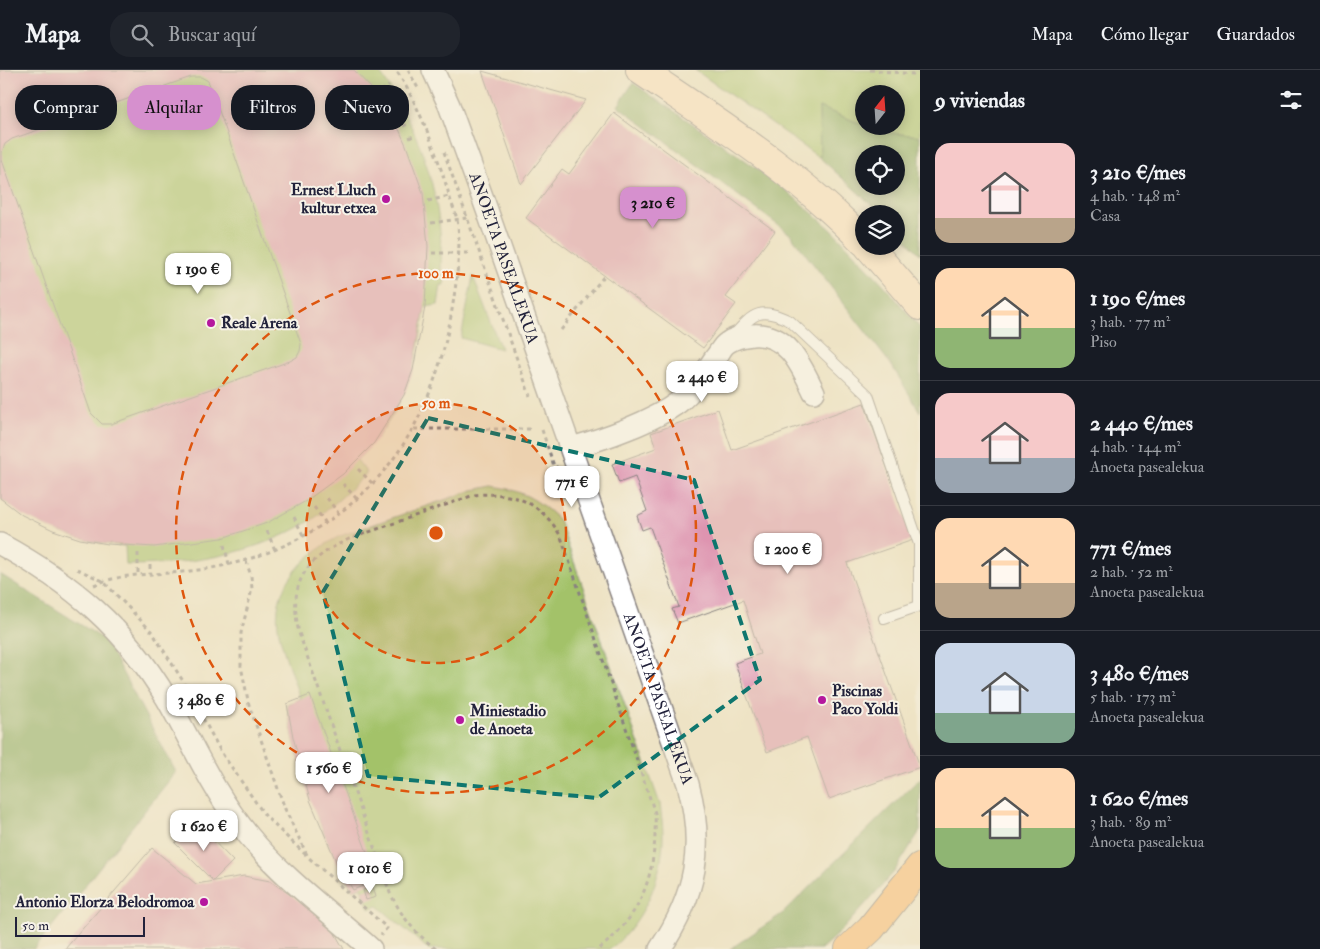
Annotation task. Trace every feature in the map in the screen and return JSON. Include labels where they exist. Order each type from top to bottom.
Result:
[{"type":"highway","points":[[849,949],[871,928],[920,867]]},
{"type":"main road","points":[[640,70],[802,184],[838,215],[855,233]]},
{"type":"main road","points":[[670,70],[749,124],[813,172],[855,208]]},
{"type":"main road","points":[[876,255],[920,306]]},
{"type":"main road","points":[[900,255],[920,280]]},
{"type":"street","name":"ANOETA PASEALEKUA","points":[[433,70],[450,106],[571,448],[682,766],[695,812],[698,848],[691,886],[676,923],[660,949]]},
{"type":"street","points":[[571,448],[601,440],[659,414],[679,402],[698,382],[726,343],[742,336],[760,334],[774,338],[786,345],[801,364],[814,392]]},
{"type":"street","points":[[0,544],[37,564],[76,592],[115,626],[143,661],[167,700],[216,792],[249,836],[274,864],[376,942]]},
{"type":"lane","points":[[726,343],[750,316],[762,312],[776,314],[790,321],[868,395],[919,544],[919,606],[884,618]]},
{"type":"path","points":[[76,592],[124,574],[150,575],[191,571],[246,560],[275,550],[339,514],[393,460],[414,429],[438,373],[447,341],[458,253],[457,221],[427,131],[409,91],[396,70]]},
{"type":"path","points":[[408,70],[422,95]]},
{"type":"path","points":[[870,70],[913,74],[918,70]]},
{"type":"path","points":[[409,138],[416,135]]},
{"type":"path","points":[[441,144],[532,402]]},
{"type":"path","points":[[428,201],[449,196]]},
{"type":"path","points":[[431,223],[457,221]]},
{"type":"path","points":[[432,252],[469,253]]},
{"type":"path","points":[[562,330],[605,275]]},
{"type":"path","points":[[540,426],[554,466],[582,480]]},
{"type":"path","points":[[414,429],[532,429]]},
{"type":"path","points":[[358,469],[372,483]]},
{"type":"path","points":[[343,484],[356,498]]},
{"type":"path","points":[[436,949],[418,935],[404,919],[390,893],[299,633],[294,598],[299,583],[308,569],[331,547],[474,496],[492,494],[509,496],[539,509],[552,521],[561,538],[655,813],[656,840],[645,890],[632,915],[618,932],[599,949]]},
{"type":"path","points":[[327,498],[339,514]]},
{"type":"path","points":[[314,507],[326,522]]},
{"type":"path","points":[[294,518],[304,535]]},
{"type":"path","points":[[266,531],[275,550]]},
{"type":"path","points":[[224,545],[229,564]]},
{"type":"path","points":[[138,553],[138,574]]},
{"type":"path","points":[[246,560],[251,576],[252,589],[241,633],[241,666],[249,704],[285,809],[308,857]]},
{"type":"path","points":[[150,565],[150,575]]},
{"type":"path","points":[[103,581],[152,632],[184,682],[221,752],[266,817],[387,928],[376,942]]},
{"type":"highlighted area","points":[[428,418],[694,480],[760,680],[598,798],[368,776],[323,592]]},
{"type":"green space","name":"Reale Arena","points":[[0,70],[377,70],[388,85],[325,85],[325,130],[409,130],[409,122],[420,146],[435,195],[441,246],[441,273],[446,273],[444,285],[441,285],[438,305],[425,307],[417,351],[405,390],[386,426],[357,460],[367,473],[334,504],[311,520],[262,544],[208,558],[153,564],[126,565],[125,546],[74,537],[44,525],[0,498]]},
{"type":"green space","points":[[695,70],[920,70],[920,136],[905,134],[905,85],[855,85],[855,121],[819,107],[820,158]]},
{"type":"green space","points":[[633,83],[774,180],[832,230],[884,285],[920,328],[920,412],[892,366],[790,234],[618,106]]},
{"type":"green space","points":[[819,107],[855,122],[855,135],[920,136],[920,254],[905,238],[905,205],[872,205],[861,195],[905,195],[905,145],[855,145],[855,190],[820,158]]},
{"type":"green space","points":[[473,276],[501,349],[461,338]]},
{"type":"green space","name":"Miniestadio de Anoeta","points":[[493,486],[512,490],[529,497],[559,520],[660,804],[663,830],[662,850],[655,882],[642,913],[622,939],[610,949],[428,949],[378,906],[369,909],[362,887],[353,890],[320,823],[297,753],[287,704],[300,699],[281,641],[277,617],[279,601],[293,574],[314,552],[340,536],[473,490]]},
{"type":"green space","points":[[0,574],[105,640],[176,772],[34,949],[0,949]]},
{"type":"green space","points":[[920,778],[920,831],[894,872],[843,929],[821,949],[730,949],[783,913]]},
{"type":"building","points":[[0,70],[354,70],[368,85],[325,85],[325,130],[399,130],[423,193],[428,246],[425,307],[413,370],[404,395],[374,443],[343,474],[306,501],[267,523],[222,538],[154,547],[108,544],[80,539],[53,530],[22,515],[0,498]],"holes":[[[191,77],[201,77],[208,81],[210,85],[221,85],[221,116],[301,344],[300,351],[297,357],[290,361],[111,424],[102,424],[91,413],[2,160],[5,144],[12,139],[38,130],[15,130],[15,85],[117,85],[117,103],[127,99],[127,85],[168,85]]]},
{"type":"building","points":[[482,71],[586,100],[521,184]]},
{"type":"building","points":[[614,113],[775,231],[726,297],[736,304],[703,348],[526,218],[562,169],[569,174]]},
{"type":"building","points":[[864,403],[913,540],[847,563],[920,767],[829,799],[807,737],[767,752],[735,663],[760,654],[743,600],[678,623],[672,609],[679,607],[650,527],[642,530],[637,516],[647,511],[635,477],[619,483],[612,464],[656,448],[651,433],[718,409],[732,450]]},
{"type":"building","points":[[310,695],[377,880],[353,890],[335,859],[310,800],[293,737],[287,704]]},
{"type":"building","points":[[196,823],[233,861],[213,881],[175,843]]},
{"type":"building","name":"Antonio Elorza Belodromoa","points":[[152,848],[196,884],[244,876],[270,881],[314,911],[334,932],[344,949],[65,949]]},
{"type":"building","points":[[373,887],[376,897],[366,900],[363,890]]},
{"type":"place","name":"Ernest Lluch kultur etxea","points":[[386,199]]},
{"type":"place","name":"Reale Arena","points":[[211,323]]},
{"type":"place","name":"Piscinas Paco Yoldi","points":[[822,700]]},
{"type":"place","name":"Miniestadio de Anoeta","points":[[460,720]]},
{"type":"place","name":"Antonio Elorza Belodromoa","points":[[204,902]]}]
